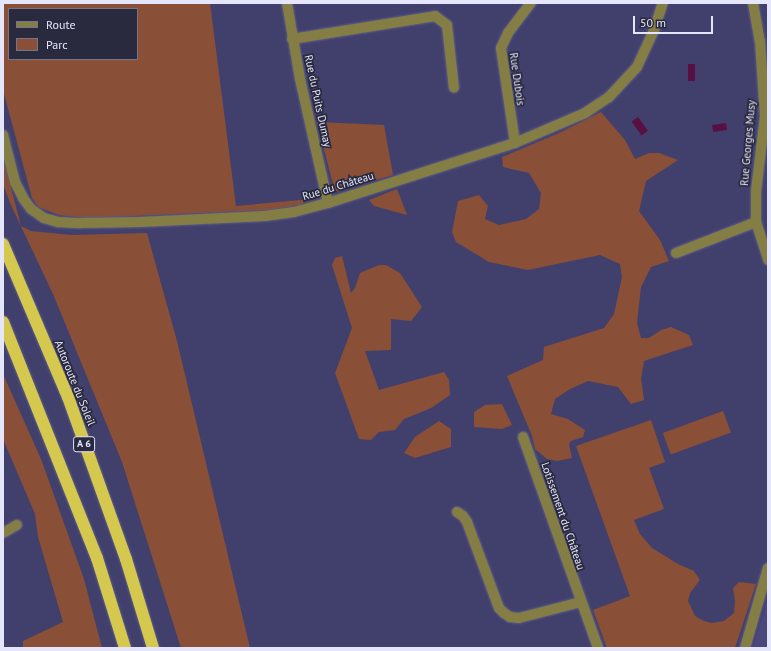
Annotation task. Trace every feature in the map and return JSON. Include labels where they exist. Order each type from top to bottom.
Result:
[{"type":"highway","name":"Autoroute du Soleil","points":[[3,244],[68,397],[126,559],[153,648]]},
{"type":"highway","name":"A 6","points":[[3,322],[97,558],[125,648]]},
{"type":"street","name":"Rue du Puits Dumay","points":[[287,3],[292,39],[328,203]]},
{"type":"street","name":"Rue Dubois","points":[[515,144],[501,48],[508,33],[531,3]]},
{"type":"street","name":"Rue du Château","points":[[3,135],[15,182],[22,198],[31,209],[44,218],[58,222],[140,222],[265,216],[294,212],[328,203],[515,144],[585,112],[608,97],[637,66],[654,30],[663,3]]},
{"type":"street","name":"Rue Georges Musy","points":[[753,3],[760,41],[765,116],[756,192],[756,222],[768,260]]},
{"type":"street","points":[[292,39],[435,16],[447,25],[454,88]]},
{"type":"street","points":[[676,253],[756,222]]},
{"type":"street","name":"Lotissement du Château","points":[[523,437],[598,648]]},
{"type":"street","points":[[457,512],[463,516],[467,522],[499,608],[504,613],[510,617],[519,618],[581,602]]},
{"type":"street","points":[[3,533],[17,525]]},
{"type":"street","points":[[745,648],[768,568]]},
{"type":"shaded area","points":[[688,64],[695,64],[695,81],[688,81]]},
{"type":"shaded area","points":[[638,117],[648,131],[642,135],[632,122]]},
{"type":"shaded area","points":[[726,123],[727,130],[713,132],[712,125]]},
{"type":"shaded area","points":[[768,597],[768,648],[753,648],[766,603]]},
{"type":"green space","points":[[3,3],[210,3],[236,206],[312,199],[299,205],[270,210],[84,218],[59,215],[38,207],[32,198],[3,90]]},
{"type":"green space","points":[[601,112],[625,140],[635,159],[649,153],[659,153],[678,160],[646,181],[639,211],[660,240],[669,261],[651,267],[641,287],[637,323],[641,338],[649,338],[661,330],[671,327],[689,335],[693,345],[644,361],[641,379],[644,400],[631,404],[618,387],[588,381],[570,389],[555,399],[551,414],[568,419],[585,430],[583,437],[571,441],[569,444],[572,458],[557,461],[547,459],[535,449],[532,436],[507,376],[543,360],[544,347],[604,328],[614,314],[622,277],[620,264],[600,255],[528,270],[489,262],[456,242],[452,232],[458,201],[479,195],[488,206],[485,219],[499,225],[526,219],[539,209],[541,193],[529,173],[503,167],[502,157],[559,133]]},
{"type":"green space","points":[[317,122],[384,125],[393,175],[335,192]]},
{"type":"green space","points":[[3,157],[21,226],[31,231],[72,235],[147,233],[177,341],[250,648],[181,648],[122,462],[53,294],[10,203],[3,184]]},
{"type":"green space","points":[[397,189],[407,215],[374,206],[369,200]]},
{"type":"green space","points":[[342,256],[351,293],[355,288],[360,273],[379,265],[386,265],[400,273],[422,307],[411,321],[391,319],[391,350],[365,351],[379,390],[444,372],[449,380],[450,395],[431,408],[404,419],[395,430],[379,432],[371,440],[359,439],[335,373],[352,328],[332,265],[335,258]]},
{"type":"green space","points":[[3,374],[41,459],[84,579],[102,648],[23,648],[23,641],[63,622],[38,537],[35,514],[3,439]]},
{"type":"green space","points":[[502,404],[512,425],[502,429],[474,427],[474,412],[485,405]]},
{"type":"green space","points":[[723,411],[731,433],[671,455],[663,433]]},
{"type":"green space","points":[[651,420],[665,462],[649,468],[664,509],[634,520],[640,534],[652,548],[678,564],[694,571],[700,580],[690,593],[688,601],[695,616],[704,621],[712,623],[724,621],[734,613],[735,601],[733,588],[739,582],[756,584],[735,648],[607,648],[593,610],[630,596],[576,446]]},
{"type":"green space","points":[[439,421],[451,429],[451,447],[415,458],[404,453],[415,437]]}]
